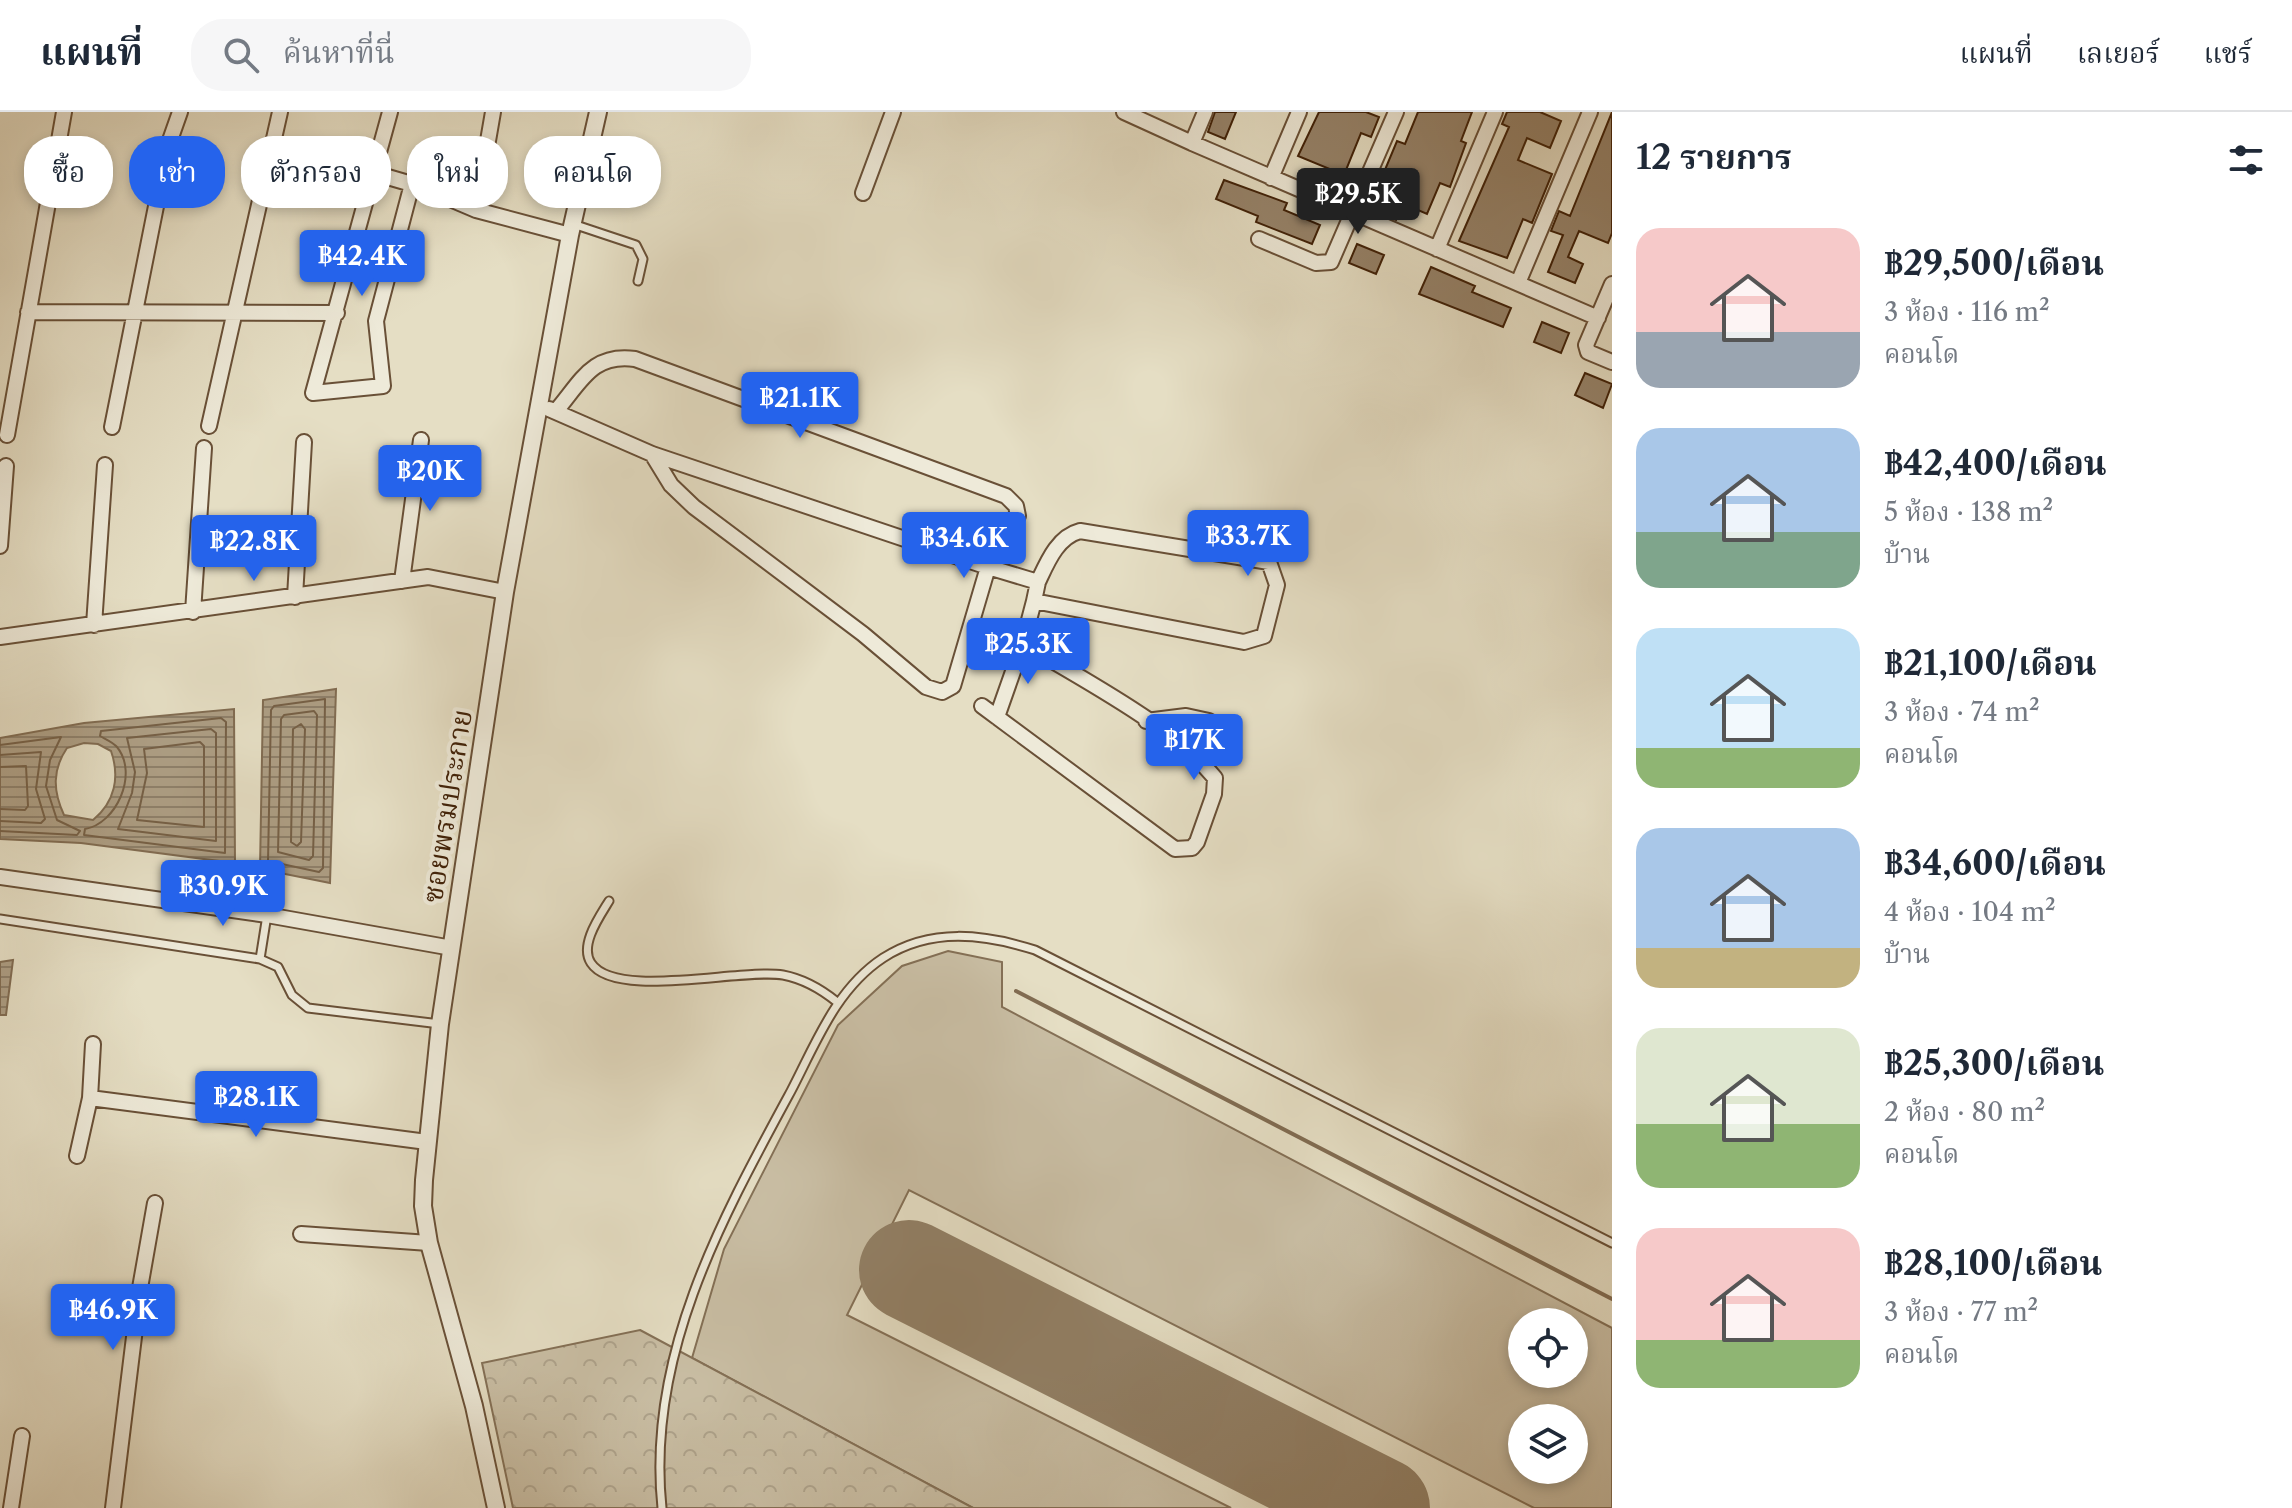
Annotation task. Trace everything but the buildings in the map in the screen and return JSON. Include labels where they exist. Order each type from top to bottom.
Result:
[{"type":"street","points":[[7,435],[64,112]]},
{"type":"street","points":[[112,427],[168,146],[180,112]]},
{"type":"street","points":[[209,426],[280,112]]},
{"type":"street","points":[[384,136],[390,112]]},
{"type":"street","points":[[476,210],[493,112]]},
{"type":"street","name":"ซอยพรมประกาย","points":[[496,1508],[474,1406],[429,1243],[423,1206],[427,1142],[440,1024],[505,592],[571,229],[598,112]]},
{"type":"street","points":[[863,193],[893,112]]},
{"type":"street","points":[[1124,112],[1598,318]]},
{"type":"street","points":[[1192,143],[1205,112]]},
{"type":"street","points":[[1271,178],[1299,112]]},
{"type":"street","points":[[1259,239],[1325,265],[1331,262],[1396,112]]},
{"type":"street","points":[[1437,249],[1495,112]]},
{"type":"street","points":[[1518,283],[1590,112]]},
{"type":"street","points":[[365,208],[313,393],[383,386],[376,321],[407,203]]},
{"type":"street","points":[[471,208],[571,229]]},
{"type":"street","points":[[1612,284],[1586,345],[1588,352],[1612,362]]},
{"type":"street","points":[[28,312],[337,313]]},
{"type":"street","points":[[556,411],[598,362],[617,356],[635,359],[1006,496],[1016,506],[1018,516],[988,567],[953,686],[942,692],[933,691],[687,502],[671,485],[652,454]]},
{"type":"street","points":[[537,406],[556,411],[652,454],[1038,582]]},
{"type":"street","points":[[402,581],[421,440]]},
{"type":"street","points":[[295,597],[304,442]]},
{"type":"street","points":[[193,612],[204,448]]},
{"type":"street","points":[[94,625],[105,465]]},
{"type":"street","points":[[0,546],[6,466]]},
{"type":"street","points":[[997,717],[1023,643],[1038,582],[1065,538],[1080,531],[1269,562],[1277,585],[1264,636],[1244,642],[1034,601]]},
{"type":"street","points":[[0,637],[428,577],[505,592]]},
{"type":"street","points":[[982,706],[1175,849],[1187,849],[1197,842],[1214,794],[1215,778],[1203,763],[1146,721],[1023,643]]},
{"type":"street","points":[[1146,721],[1186,716],[1209,721],[1213,729],[1203,763]]},
{"type":"street","points":[[0,877],[267,915],[452,948]]},
{"type":"street","points":[[77,1156],[90,1098],[93,1044]]},
{"type":"street","points":[[90,1098],[427,1142]]},
{"type":"street","points":[[113,1508],[140,1288],[155,1203]]},
{"type":"street","points":[[301,1234],[429,1243]]},
{"type":"street","points":[[11,1508],[22,1436]]},
{"type":"lane","points":[[571,229],[636,245],[643,259],[638,281]]},
{"type":"lane","points":[[609,901],[592,933],[588,949],[591,962],[604,974],[651,980],[761,973],[782,975],[810,984],[837,1002]]},
{"type":"lane","points":[[260,959],[267,915]]},
{"type":"lane","points":[[0,919],[260,959],[278,967],[292,995],[308,1008],[440,1024]]},
{"type":"lane","points":[[662,1508],[661,1420],[676,1349],[699,1271],[742,1177],[837,1002],[884,958],[909,945],[937,936],[1001,939],[1063,964],[1612,1243]]},
{"type":"green space","points":[[948,951],[1002,962],[1002,1007],[1574,1308],[1508,1308],[1508,1388],[1588,1388],[1588,1315],[1612,1328],[1612,1508],[1534,1508],[909,1190],[847,1315],[1231,1508],[973,1508],[692,1358],[724,1249],[838,1025],[902,966]]},
{"type":"green space","points":[[640,1330],[973,1508],[513,1508],[482,1363]]},
{"type":"water","points":[[336,689],[330,883],[260,869],[263,700]]},
{"type":"water","points":[[234,709],[235,863],[81,843],[0,839],[0,738],[84,723]],"holes":[[[84,743],[98,744],[111,751],[114,761],[115,780],[111,797],[93,820],[64,815],[56,781],[62,756],[67,748]]]},
{"type":"water","points":[[13,960],[6,1015],[0,1015],[0,962]]},
{"type":"waterway","points":[[1016,991],[1612,1299]]},
{"type":"runway","points":[[909,1270],[1380,1508]]}]
